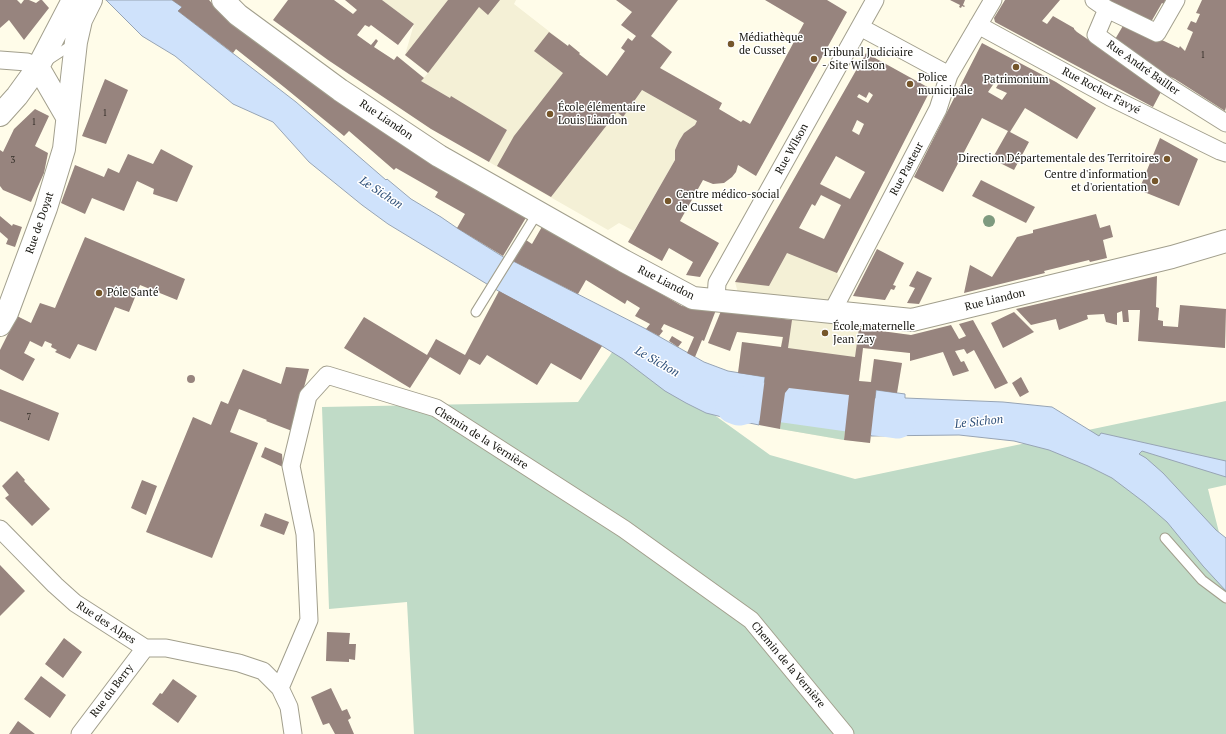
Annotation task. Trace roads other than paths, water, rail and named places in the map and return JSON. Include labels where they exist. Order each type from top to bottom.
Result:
[{"type":"main road","name":"Rue de Doyat","points":[[0,325],[7,313],[46,208],[64,149],[76,42],[82,20],[85,0]]},
{"type":"main road","points":[[0,115],[38,67],[85,0]]},
{"type":"main road","name":"Rue Liandon","points":[[223,0],[238,15],[340,90],[440,156],[624,261],[693,298],[912,320],[1172,257],[1226,241]]},
{"type":"main road","points":[[38,67],[67,117]]},
{"type":"street","name":"Rue Wilson","points":[[716,300],[717,283],[875,0]]},
{"type":"street","name":"Rue Pasteur","points":[[832,312],[938,109],[949,75],[993,0]]},
{"type":"street","points":[[1101,5],[1157,33],[1176,0]]},
{"type":"street","name":"Rue André Bailler","points":[[1101,5],[1096,35],[1167,86],[1226,123]]},
{"type":"street","name":"Rue Rocher Favyé","points":[[978,25],[1110,97],[1226,153]]},
{"type":"street","points":[[860,27],[949,75]]},
{"type":"street","points":[[0,60],[27,62],[38,67]]},
{"type":"street","name":"Chemin de la Vernière","points":[[280,688],[309,620],[305,534],[291,466],[308,396],[327,375],[436,408],[624,529],[751,620],[845,734]]},
{"type":"street","name":"Rue des Alpes","points":[[0,529],[54,585],[75,603],[145,648],[166,648],[239,663],[263,671],[280,688],[289,707],[293,734]]},
{"type":"street","name":"Rue du Berry","points":[[80,734],[145,648]]},
{"type":"lane","points":[[38,67],[76,42]]},
{"type":"lane","points":[[476,312],[538,212]]},
{"type":"lane","points":[[1165,538],[1202,580],[1226,598]]},
{"type":"water","points":[[106,0],[172,0],[182,7],[178,11],[296,102],[386,180],[387,179],[411,199],[513,263],[513,261],[646,329],[704,362],[728,371],[765,377],[759,425],[706,413],[686,403],[665,391],[623,359],[602,346],[505,295],[388,224],[309,162],[273,122],[233,104],[175,56],[142,36]]},
{"type":"water","points":[[876,390],[905,394],[905,398],[1003,402],[1052,407],[1099,436],[1101,433],[1226,461],[1226,477],[1142,451],[1139,454],[1146,458],[1163,473],[1216,530],[1226,538],[1226,591],[1203,566],[1167,522],[1112,478],[1088,466],[1049,450],[1014,441],[959,435],[871,436]]},
{"type":"waterway","name":"Le Sichon","points":[[734,405],[739,407],[762,401],[897,420]]},
{"type":"place","name":"Médiathèque de Cusset","points":[[731,44]]},
{"type":"place","name":"Tribunal Judiciaire - Site Wilson","points":[[814,59]]},
{"type":"place","name":"Patrimonium","points":[[1016,67]]},
{"type":"place","name":"Police municipale","points":[[910,84]]},
{"type":"place","name":"École élémentaire Louis Liandon","points":[[550,114]]},
{"type":"place","name":"Direction Départementale des Territoires","points":[[1167,159]]},
{"type":"place","name":"Centre d'information et d'orientation","points":[[1155,181]]},
{"type":"place","name":"Centre médico-social de Cusset","points":[[668,201]]},
{"type":"place","name":"Pôle Santé","points":[[99,293]]},
{"type":"place","name":"École maternelle Jean Zay","points":[[825,333]]}]
